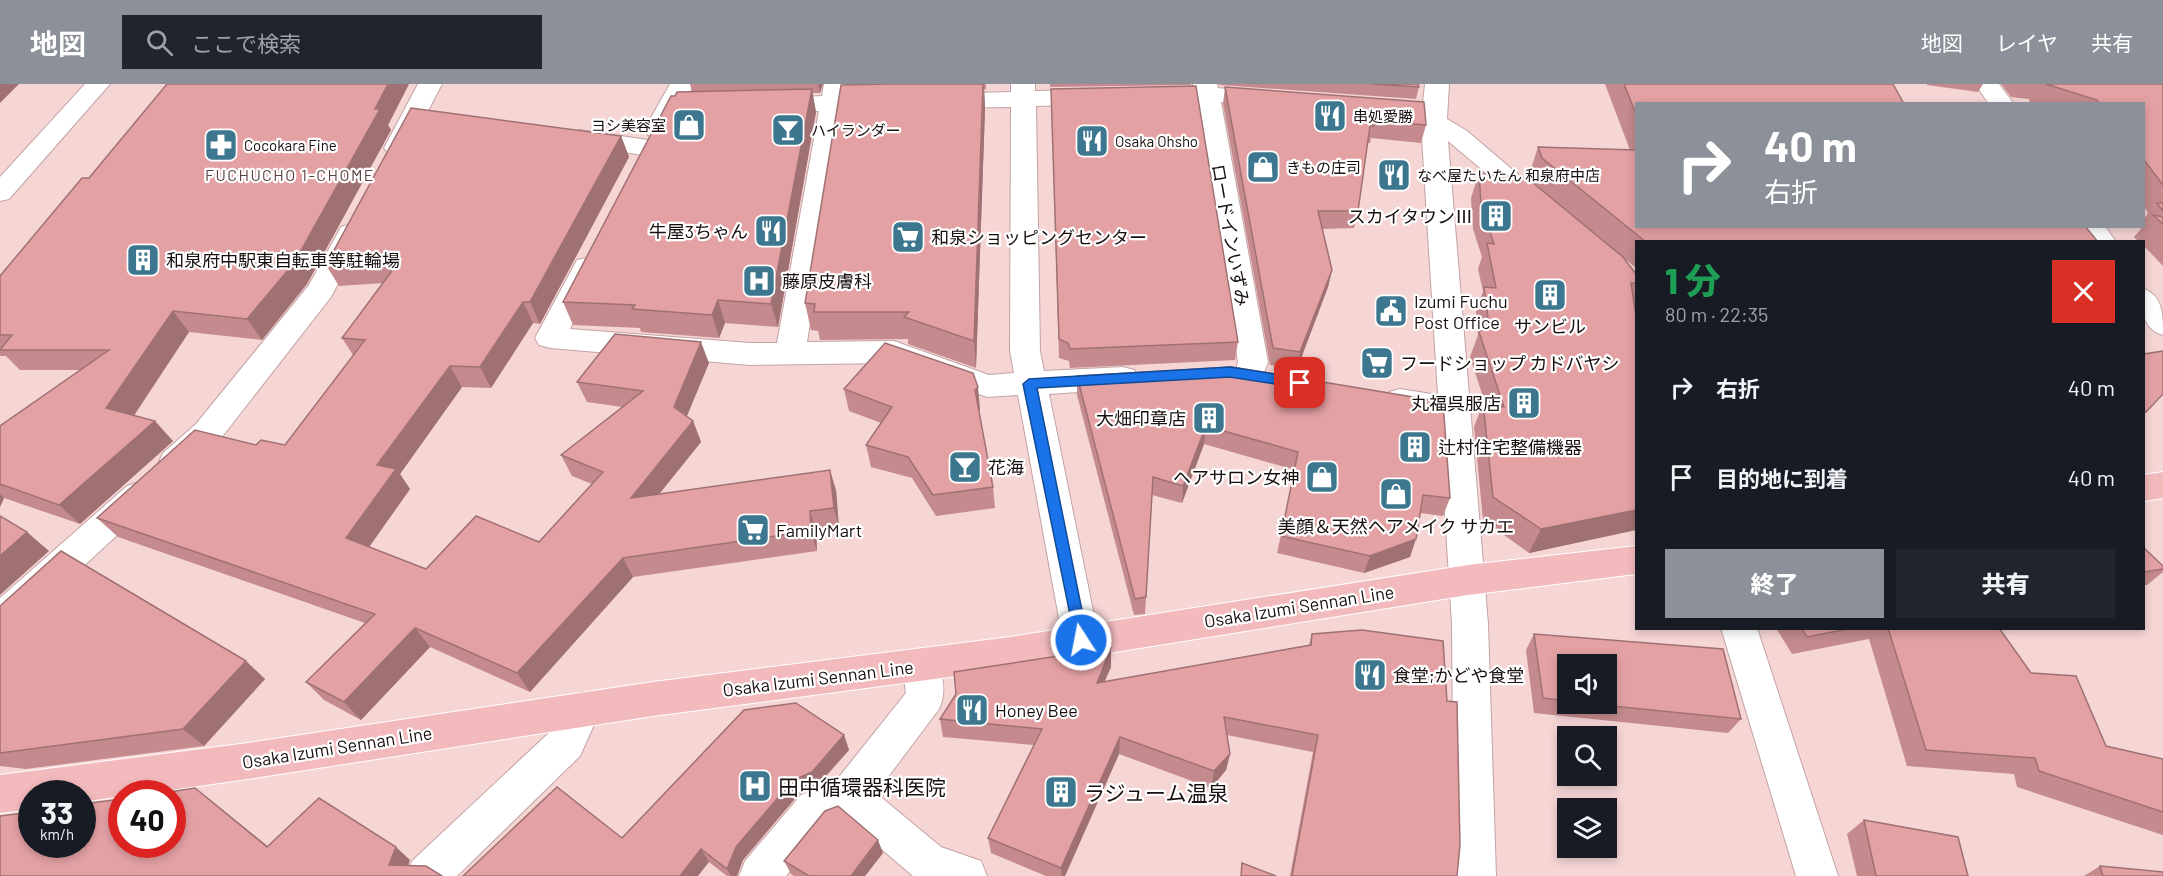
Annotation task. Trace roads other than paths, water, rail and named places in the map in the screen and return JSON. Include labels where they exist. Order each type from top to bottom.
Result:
[{"type":"main road","points":[[2145,488],[2163,485]]},
{"type":"main road","name":"Osaka Izumi Sennan Line","points":[[0,794],[248,761],[582,709],[921,665],[1468,580],[1635,560]]},
{"type":"street","points":[[0,193],[98,84]]},
{"type":"street","points":[[382,176],[427,116],[430,84]]},
{"type":"street","points":[[1988,84],[2001,102]]},
{"type":"street","points":[[751,104],[834,94],[1023,92],[1120,97],[1206,89],[1286,100]]},
{"type":"street","name":"ロードインいずみ","points":[[1206,89],[1253,362],[1249,375]]},
{"type":"street","points":[[1023,92],[1025,351],[1029,384],[1081,640]]},
{"type":"street","points":[[790,354],[834,94]]},
{"type":"street","points":[[555,134],[643,158],[682,98]]},
{"type":"street","points":[[1428,106],[1458,136],[1559,220]]},
{"type":"street","points":[[1428,106],[1456,410],[1468,580],[1475,876]]},
{"type":"street","points":[[0,620],[207,434],[321,290],[365,207]]},
{"type":"street","points":[[599,243],[550,338],[750,354],[894,352],[987,386],[1149,377]]},
{"type":"street","points":[[2145,300],[2163,325]]},
{"type":"street","points":[[1218,373],[1279,380]]},
{"type":"street","points":[[1367,394],[1456,410]]},
{"type":"street","points":[[1740,630],[1817,876]]},
{"type":"street","points":[[760,876],[815,809],[849,796],[926,697],[921,665]]},
{"type":"street","points":[[427,876],[566,743],[582,709]]},
{"type":"street","points":[[849,796],[923,869],[966,876]]},
{"type":"place","name":"串処愛勝","points":[[1330,116]]},
{"type":"place","name":"ヨシ美容室","points":[[689,125]]},
{"type":"place","name":"ハイランダー","points":[[788,130]]},
{"type":"place","name":"Osaka Ohsho","points":[[1092,141]]},
{"type":"place","name":"Cocokara Fine","points":[[221,145]]},
{"type":"place","name":"きもの庄司","points":[[1263,167]]},
{"type":"place","name":"なべ屋たいたん 和泉府中店","points":[[1394,175]]},
{"type":"place","name":"スカイタウンⅢ","points":[[1496,216]]},
{"type":"place","name":"牛屋3ちゃん","points":[[771,231]]},
{"type":"place","name":"和泉ショッピングセンター","points":[[908,237]]},
{"type":"place","name":"和泉府中駅東自転車等駐輪場","points":[[143,260]]},
{"type":"place","name":"藤原皮膚科","points":[[759,281]]},
{"type":"place","name":"サンビル","points":[[1550,295]]},
{"type":"place","name":"Izumi Fuchu Post Office","points":[[1391,311]]},
{"type":"place","name":"フードショップ カドバヤシ","points":[[1377,363]]},
{"type":"place","name":"丸福呉服店","points":[[1524,403]]},
{"type":"place","name":"大畑印章店","points":[[1209,418]]},
{"type":"place","name":"辻村住宅整備機器","points":[[1415,447]]},
{"type":"place","name":"花海","points":[[965,467]]},
{"type":"place","name":"ヘアサロン女神","points":[[1322,477]]},
{"type":"place","name":"美顔＆天然ヘアメイク サカエ","points":[[1396,494]]},
{"type":"place","name":"FamilyMart","points":[[753,530]]},
{"type":"place","name":"食堂;かどや食堂","points":[[1370,675]]},
{"type":"place","name":"Honey Bee","points":[[972,710]]},
{"type":"place","name":"田中循環器科医院","points":[[755,786]]},
{"type":"place","name":"ラジューム温泉","points":[[1061,792]]},
{"type":"district","name":"FUCHUCHO 1-CHOME","points":[[290,174]]}]
